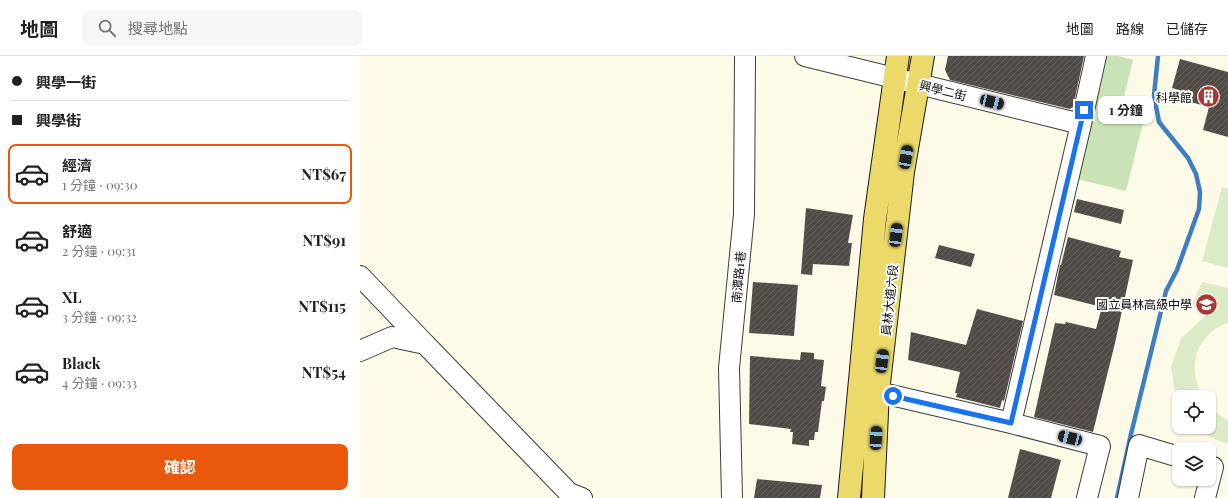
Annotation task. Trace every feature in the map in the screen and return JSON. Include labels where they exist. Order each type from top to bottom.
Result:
[{"type":"main road","name":"員林大道六段","points":[[849,498],[875,219],[898,56]]},
{"type":"main road","name":"員林大道六段","points":[[873,498],[878,392],[903,172],[923,56]]},
{"type":"street","name":"南潭路1巷","points":[[732,498],[729,368],[744,214],[744,56]]},
{"type":"street","name":"興學二街","points":[[805,56],[1081,124]]},
{"type":"street","points":[[1011,423],[1096,56]]},
{"type":"street","points":[[360,276],[569,493],[582,498]]},
{"type":"street","points":[[360,351],[392,337],[425,344]]},
{"type":"street","points":[[878,392],[1011,423],[1100,446],[1086,498]]},
{"type":"street","points":[[1128,498],[1139,445],[1172,455]]},
{"type":"street","points":[[1205,498],[1217,468]]},
{"type":"green space","points":[[1103,56],[1118,56],[1133,60],[1124,97],[1133,106],[1135,122],[1143,123],[1126,191],[1073,178]]},
{"type":"green space","points":[[1222,187],[1228,189],[1228,268],[1202,261]]},
{"type":"green space","points":[[1202,282],[1228,288],[1228,323],[1214,330],[1208,335],[1203,341],[1195,360],[1195,375],[1199,390],[1175,390],[1171,367],[1181,338],[1212,310],[1192,305]]},
{"type":"green space","points":[[1216,413],[1228,421],[1228,444],[1216,440],[1207,434],[1216,434]]},
{"type":"building","points":[[948,56],[1084,56],[1073,107],[1070,109],[950,80],[945,70]]},
{"type":"building","name":"科學館","points":[[1180,59],[1228,72],[1228,137],[1203,130],[1209,107],[1187,101],[1189,93],[1172,88]]},
{"type":"building","points":[[1077,199],[1124,210],[1121,224],[1074,212]]},
{"type":"building","points":[[806,208],[853,215],[848,243],[852,243],[849,266],[813,264],[812,275],[801,274]]},
{"type":"building","points":[[1068,237],[1121,251],[1119,257],[1133,260],[1115,343],[1093,432],[1034,417],[1055,323],[1065,324],[1066,322],[1096,329],[1102,307],[1054,295],[1060,265]]},
{"type":"building","points":[[939,245],[975,254],[971,267],[935,258]]},
{"type":"building","points":[[753,282],[798,285],[794,336],[749,333]]},
{"type":"building","points":[[977,309],[1023,321],[1004,401],[1002,400],[1000,408],[956,397],[957,393],[955,393],[960,372],[908,360],[911,332],[966,345]]},
{"type":"building","points":[[801,352],[814,353],[814,359],[824,360],[821,386],[826,387],[824,401],[822,401],[818,432],[815,432],[814,440],[809,440],[809,446],[792,444],[793,432],[790,432],[791,429],[749,424],[750,356],[800,360]]},
{"type":"building","points":[[1020,449],[1061,460],[1051,498],[1008,498]]},
{"type":"building","points":[[757,479],[822,485],[820,498],[754,498]]},
{"type":"waterway","points":[[1117,498],[1166,291],[1177,270],[1199,209],[1200,192],[1196,174],[1188,158],[1159,122],[1154,95],[1158,56]]},
{"type":"place","name":"科學館","points":[[1208,97]]},
{"type":"place","name":"國立員林高級中學","points":[[1207,304]]},
{"type":"route","points":[[893,396],[1011,423],[1084,110]]}]
